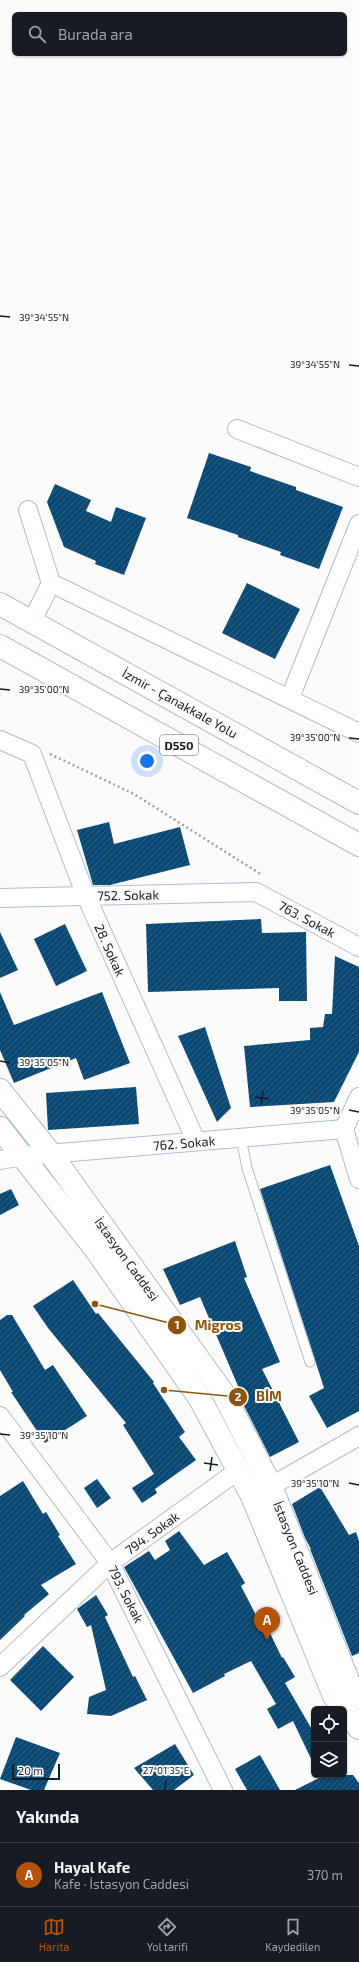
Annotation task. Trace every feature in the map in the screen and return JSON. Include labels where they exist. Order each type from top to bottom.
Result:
[{"type":"main road","name":"İzmir - Çanakkale Yolu","points":[[0,604],[359,803]]},
{"type":"main road","name":"D550","points":[[0,646],[359,845]]},
{"type":"main road","name":"İstasyon Caddesi","points":[[0,1090],[51,1154],[223,1393],[271,1486],[352,1688],[359,1698]]},
{"type":"main road","name":"İstasyon Caddesi","points":[[0,1128],[24,1156],[96,1250],[200,1399],[252,1496],[334,1696],[359,1728]]},
{"type":"street","points":[[237,429],[359,477]]},
{"type":"street","points":[[28,510],[52,583],[32,621]]},
{"type":"street","points":[[290,698],[359,524]]},
{"type":"street","points":[[52,583],[359,733]]},
{"type":"street","points":[[0,740],[39,753]]},
{"type":"street","name":"28. Sokak","points":[[39,753],[86,896],[196,1142]]},
{"type":"street","name":"752. Sokak","points":[[0,898],[86,896],[261,885]]},
{"type":"street","name":"763. Sokak","points":[[261,885],[359,947]]},
{"type":"street","points":[[359,1097],[344,1129],[359,1177]]},
{"type":"street","name":"762. Sokak","points":[[0,1160],[24,1156],[344,1129]]},
{"type":"street","name":"793. Sokak","points":[[0,1416],[110,1563],[218,1788]]},
{"type":"street","points":[[252,1496],[359,1436]]},
{"type":"street","name":"794. Sokak","points":[[0,1667],[110,1563],[239,1470]]},
{"type":"lane","points":[[241,1138],[247,1168],[310,1362]]},
{"type":"path","points":[[39,753],[134,794],[261,885]]},
{"type":"building","points":[[209,453],[251,467],[250,471],[296,487],[296,490],[343,507],[319,569],[280,555],[281,552],[238,537],[238,535],[187,518]]},
{"type":"building","points":[[55,484],[91,500],[86,511],[111,522],[116,507],[146,518],[124,575],[95,564],[96,561],[64,547],[47,502]]},
{"type":"building","points":[[247,583],[300,609],[275,659],[222,633]]},
{"type":"building","points":[[109,822],[114,844],[180,827],[190,865],[110,885],[93,885],[77,830]]},
{"type":"building","points":[[261,919],[262,933],[306,932],[307,1001],[279,1001],[279,988],[148,992],[146,924]]},
{"type":"building","points":[[65,924],[87,971],[56,986],[34,939]]},
{"type":"building","points":[[0,932],[18,970],[0,978]]},
{"type":"building","points":[[335,956],[359,967],[359,1052],[334,1102],[250,1107],[244,1046],[310,1040],[310,1028],[323,1027],[325,1014],[332,1014]]},
{"type":"building","points":[[0,992],[14,1025],[102,992],[130,1063],[84,1080],[76,1058],[14,1083],[0,1050]]},
{"type":"building","points":[[205,1027],[231,1108],[217,1122],[178,1036]]},
{"type":"building","points":[[136,1087],[139,1124],[48,1130],[46,1093]]},
{"type":"building","points":[[330,1165],[359,1246],[359,1411],[327,1428],[309,1396],[324,1388],[260,1189]]},
{"type":"building","points":[[11,1189],[19,1205],[0,1215],[0,1194]]},
{"type":"building","points":[[235,1241],[247,1277],[244,1278],[280,1362],[262,1369],[299,1442],[270,1457],[238,1394],[241,1393],[200,1297],[180,1305],[163,1269]]},
{"type":"building","points":[[73,1280],[96,1314],[98,1313],[154,1382],[153,1383],[185,1432],[179,1437],[196,1460],[155,1489],[157,1493],[142,1503],[132,1488],[154,1474],[123,1425],[126,1423],[48,1328],[33,1306]]},
{"type":"building","points":[[7,1315],[12,1315],[45,1370],[53,1365],[87,1416],[45,1443],[11,1392],[13,1392],[0,1370],[0,1320]]},
{"type":"building","points":[[97,1479],[111,1498],[97,1508],[84,1488]]},
{"type":"building","points":[[23,1481],[43,1514],[46,1512],[60,1535],[58,1536],[76,1564],[41,1585],[49,1594],[24,1615],[25,1616],[0,1640],[0,1496]]},
{"type":"building","points":[[320,1487],[349,1535],[356,1532],[359,1541],[359,1653],[352,1656],[292,1504]]},
{"type":"building","points":[[179,1531],[204,1565],[227,1552],[245,1583],[241,1586],[264,1631],[268,1629],[282,1658],[283,1657],[295,1677],[285,1683],[311,1728],[311,1759],[293,1721],[278,1729],[267,1709],[276,1704],[251,1661],[224,1674],[225,1676],[193,1693],[124,1567],[149,1551],[155,1560],[170,1550],[165,1541]]},
{"type":"building","points":[[96,1595],[108,1615],[105,1617],[133,1677],[135,1676],[147,1700],[111,1716],[87,1714],[89,1697],[106,1690],[91,1625],[87,1627],[77,1609]]},
{"type":"building","points":[[43,1646],[74,1677],[41,1711],[10,1680]]},
{"type":"building","points":[[16,1737],[60,1753],[44,1790],[31,1790],[0,1779]]},
{"type":"building","points":[[175,1744],[194,1775],[174,1790],[153,1790],[134,1768]]},
{"type":"building","points":[[260,1755],[280,1790],[247,1790],[235,1769]]},
{"type":"building","points":[[347,1775],[353,1775],[359,1783],[359,1790],[295,1790],[319,1778],[347,1778]]},
{"type":"place","name":"Migros","points":[[95,1304]]},
{"type":"place","name":"BİM","points":[[164,1390]]},
{"type":"place","name":"Hayal Kafe","points":[[267,1640]]}]
